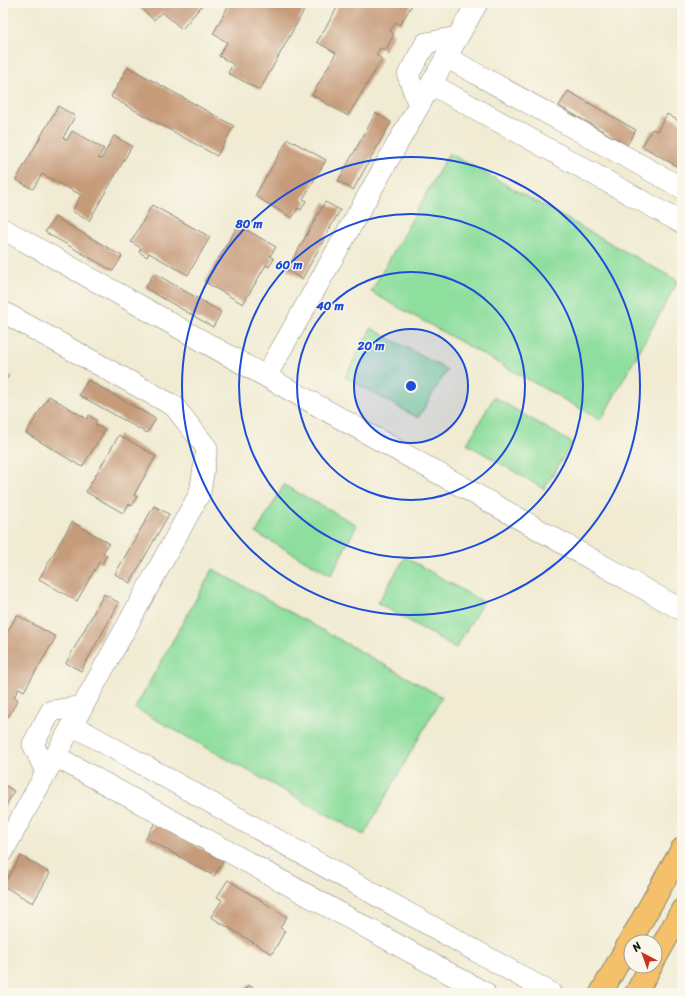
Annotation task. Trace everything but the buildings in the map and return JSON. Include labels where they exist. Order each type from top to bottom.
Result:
[{"type":"main road","points":[[601,993],[682,849]]},
{"type":"main road","points":[[663,944],[682,910]]},
{"type":"main road","points":[[636,993],[647,974]]},
{"type":"street","points":[[266,376],[477,3]]},
{"type":"street","points":[[419,106],[408,75],[426,43],[458,37]]},
{"type":"street","points":[[446,57],[682,188]]},
{"type":"street","points":[[431,84],[682,223]]},
{"type":"street","points":[[3,229],[682,610]]},
{"type":"street","points":[[3,312],[174,406],[207,448],[200,493],[3,851]]},
{"type":"street","points":[[83,706],[51,711],[33,744],[51,764],[312,897],[485,993]]},
{"type":"street","points":[[72,725],[551,993]]},
{"type":"street","points":[[312,897],[328,868]]},
{"type":"green space","points":[[449,153],[678,281],[601,420],[371,292]]},
{"type":"green space","points":[[371,328],[447,370],[418,418],[345,377]]},
{"type":"green space","points":[[494,397],[572,443],[544,489],[467,444]]},
{"type":"green space","points":[[284,485],[357,525],[331,575],[256,533]]},
{"type":"green space","points":[[405,557],[483,602],[456,648],[378,603]]},
{"type":"green space","points":[[213,569],[442,697],[364,835],[135,708]]}]
